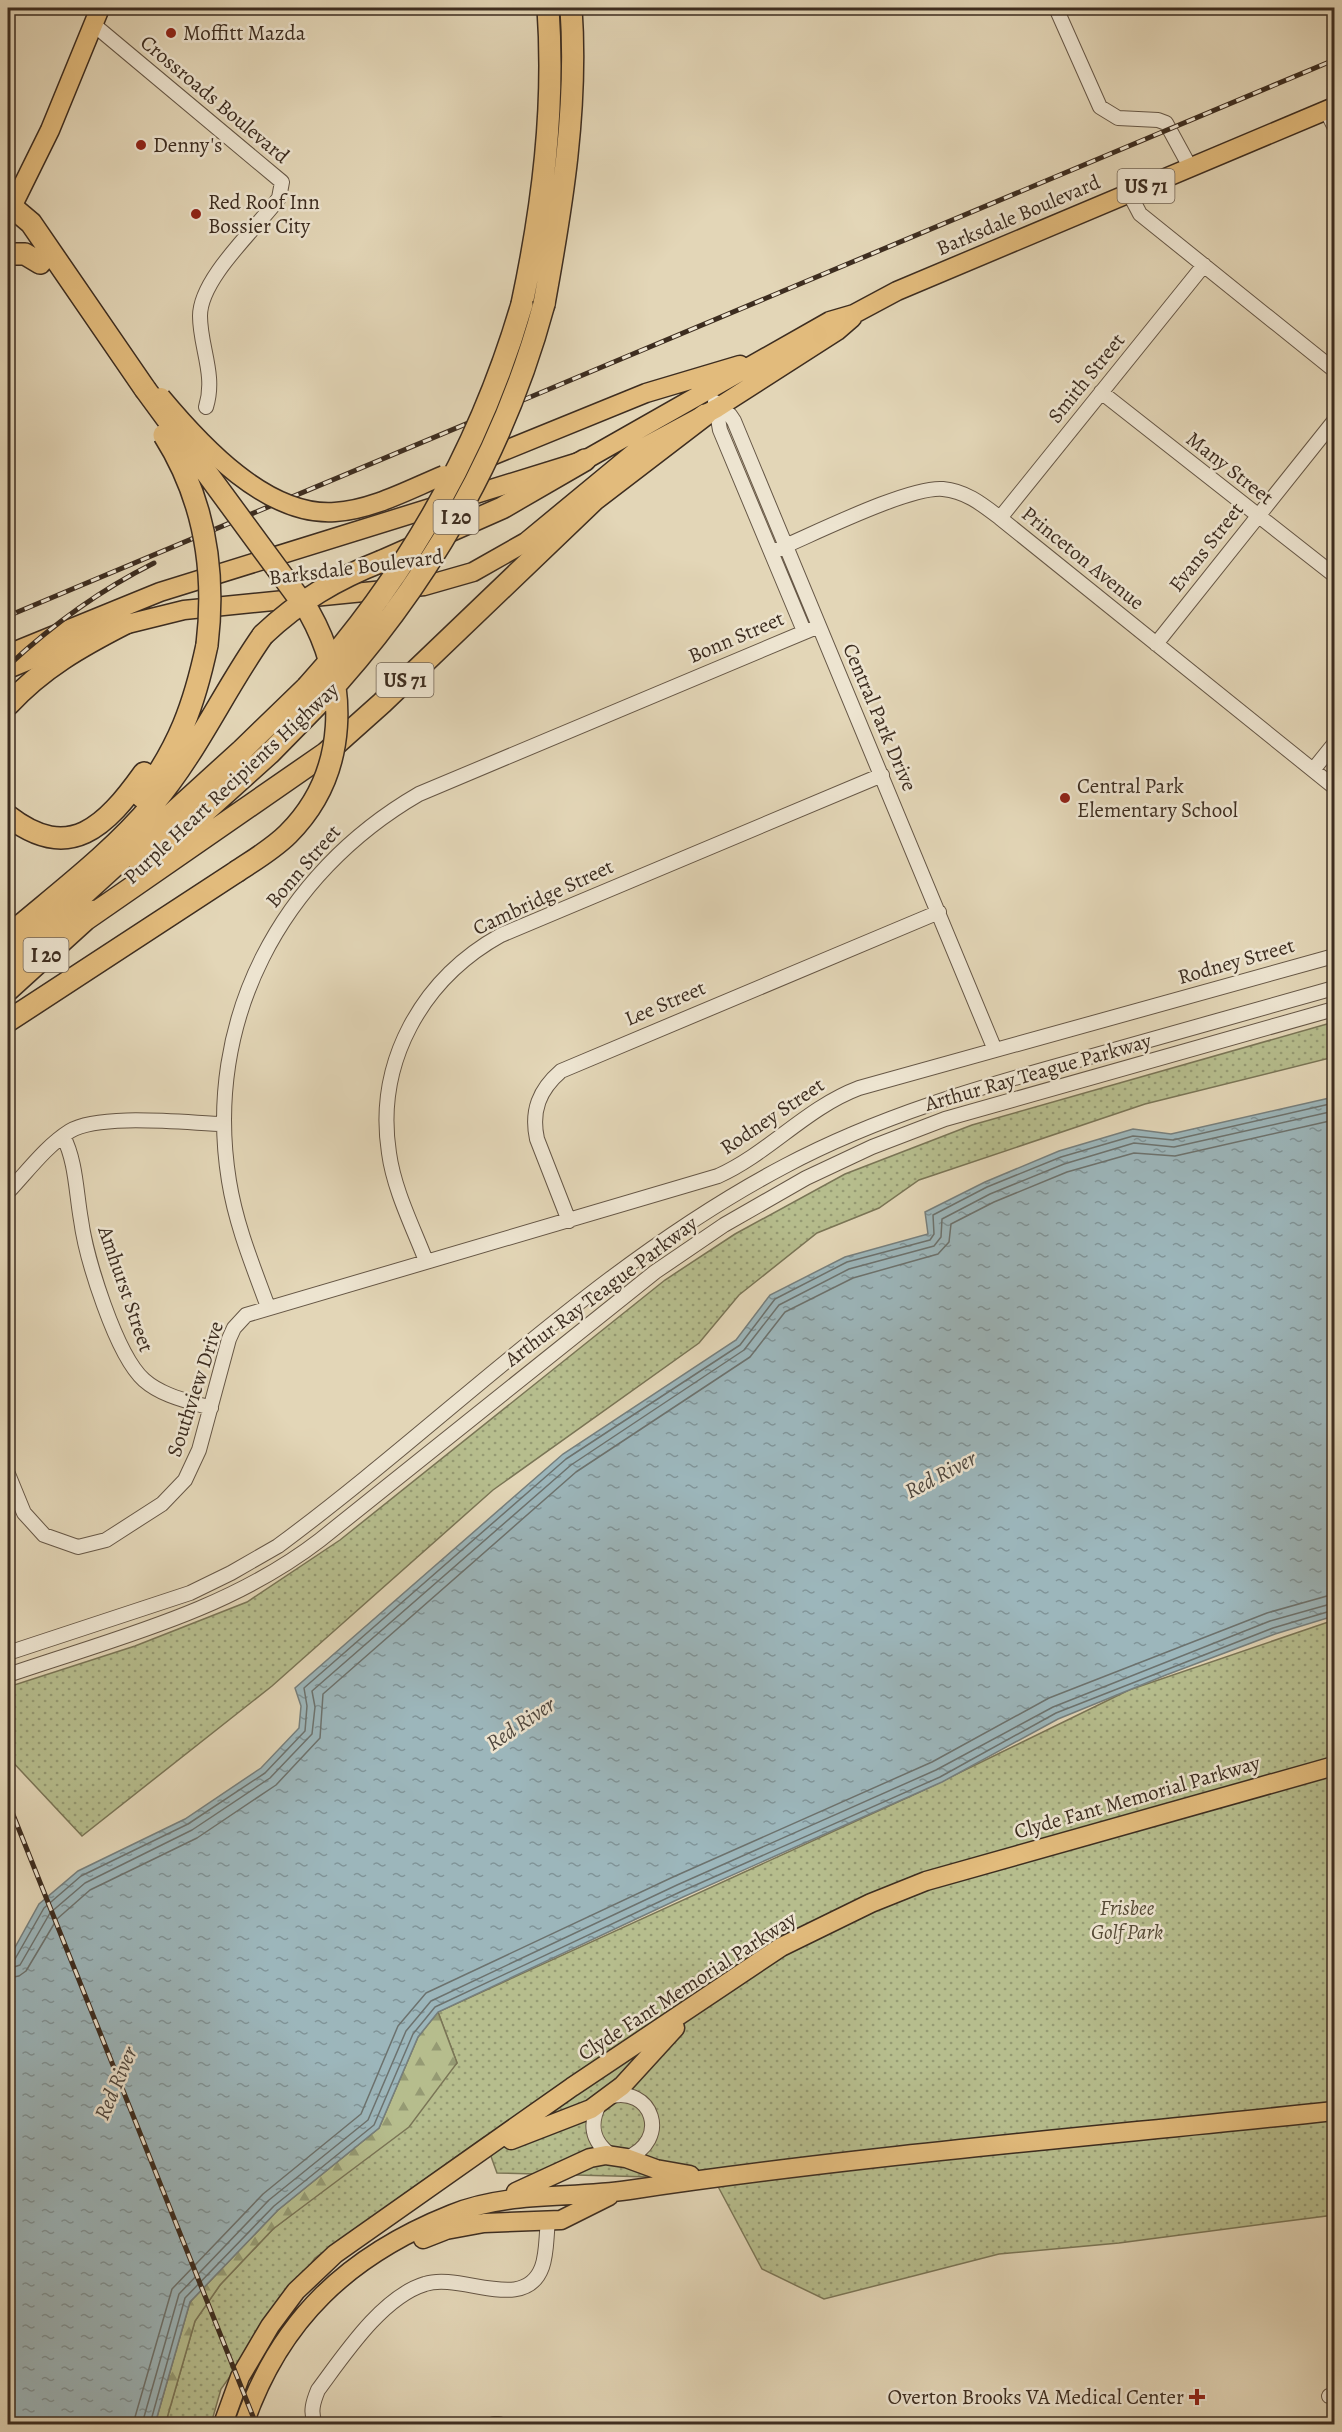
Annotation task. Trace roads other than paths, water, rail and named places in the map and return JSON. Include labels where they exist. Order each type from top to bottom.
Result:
[{"type":"highway","name":"Purple Heart Recipients Highway","points":[[8,990],[270,753],[313,695],[426,527],[487,408],[505,363],[522,304],[536,240],[547,153],[548,8]]},
{"type":"highway","name":"Purple Heart Recipients Highway","points":[[8,963],[242,750],[313,695],[393,616],[452,524],[495,442],[535,337],[544,304],[564,194],[570,131],[571,8]]},
{"type":"highway","points":[[8,1021],[236,872],[287,834],[313,799],[333,751],[337,721],[337,690],[323,637],[309,612],[142,387],[40,263],[9,208]]},
{"type":"highway","points":[[8,936],[137,803],[180,737],[199,681],[207,645],[210,568],[203,521],[190,484],[142,387],[31,223],[9,208]]},
{"type":"highway","points":[[8,254],[25,254],[40,263]]},
{"type":"highway","name":"US 71","points":[[85,920],[332,748],[594,500],[711,411]]},
{"type":"highway","points":[[8,936],[124,835],[154,803],[188,756],[263,635],[296,605],[318,590],[502,508],[585,460]]},
{"type":"highway","points":[[8,705],[24,687],[62,657],[126,623]]},
{"type":"highway","points":[[8,816],[24,828],[44,836],[63,837],[82,834],[99,825],[125,800],[191,703]]},
{"type":"main road","points":[[9,208],[50,130],[97,16]]},
{"type":"main road","name":"Barksdale Boulevard","points":[[8,654],[160,592],[585,460],[706,383],[830,321],[854,314],[897,291],[1190,167],[1332,114]]},
{"type":"main road","name":"Barksdale Boulevard","points":[[8,669],[64,645],[126,623],[184,610],[424,586],[473,572],[526,542],[635,452],[711,411],[837,332],[854,314]]},
{"type":"main road","points":[[142,387],[254,486],[294,507],[334,513],[357,509],[646,393],[706,383]]},
{"type":"main road","name":"Clyde Fant Memorial Parkway","points":[[223,2424],[240,2377],[260,2342],[296,2291],[335,2254],[431,2185],[736,1977],[798,1938],[926,1881],[1335,1766]]},
{"type":"main road","points":[[431,2185],[520,2135],[575,2117],[604,2100],[622,2086],[660,2042],[736,1977]]},
{"type":"main road","points":[[494,2200],[626,2191],[714,2179],[1335,2111]]},
{"type":"main road","points":[[244,2424],[261,2382],[281,2346],[305,2313],[343,2276],[373,2254],[424,2226],[544,2181],[590,2157],[618,2156],[656,2169],[714,2179]]},
{"type":"main road","points":[[343,2276],[384,2254],[446,2230],[484,2223],[548,2222],[568,2217],[626,2191]]},
{"type":"street","points":[[1056,8],[1100,107],[1118,118],[1158,120],[1166,123],[1190,167]]},
{"type":"street","name":"Crossroads Boulevard","points":[[97,16],[282,182],[279,198],[206,290],[200,314],[210,385],[206,407]]},
{"type":"street","points":[[1129,193],[1140,214],[1335,370]]},
{"type":"street","name":"Smith Street","points":[[1000,518],[1204,265]]},
{"type":"street","name":"Central Park Drive","points":[[706,383],[711,411],[804,631]]},
{"type":"street","name":"Many Street","points":[[1101,392],[1335,575]]},
{"type":"street","name":"Central Park Drive","points":[[711,411],[734,421],[819,626],[861,717],[882,775],[996,1050]]},
{"type":"street","name":"Evans Street","points":[[1156,644],[1335,422]]},
{"type":"street","name":"Princeton Avenue","points":[[771,552],[910,494],[932,489],[966,495],[1000,518],[1335,787]]},
{"type":"street","name":"Bonn Street","points":[[268,1307],[237,1218],[229,1179],[224,1124],[226,1089],[235,1031],[245,1000],[278,927],[308,886],[364,830],[402,804],[447,781],[819,626]]},
{"type":"street","points":[[1313,770],[1335,744]]},
{"type":"street","name":"Cambridge Street","points":[[426,1262],[394,1176],[388,1153],[387,1104],[390,1083],[403,1038],[436,985],[464,959],[501,935],[882,775]]},
{"type":"street","name":"Lee Street","points":[[569,1221],[537,1140],[534,1126],[534,1114],[543,1089],[561,1071],[939,912]]},
{"type":"street","name":"Rodney Street","points":[[268,1307],[569,1221],[730,1171],[822,1106],[849,1092],[1335,956]]},
{"type":"street","name":"Arthur Ray Teague Parkway","points":[[8,1653],[190,1593],[278,1546],[635,1260],[694,1219],[785,1166],[887,1119],[965,1091],[1335,988]]},
{"type":"street","name":"Arthur Ray Teague Parkway","points":[[8,1675],[188,1615],[220,1602],[268,1576],[320,1540],[664,1264],[749,1209],[825,1168],[945,1119],[1335,1009]]},
{"type":"street","points":[[8,1192],[63,1136],[81,1125],[93,1122],[224,1124]]},
{"type":"street","name":"Amhurst Street","points":[[63,1136],[72,1159],[86,1243],[101,1292],[127,1360],[137,1373],[153,1387],[178,1398],[211,1408]]},
{"type":"street","name":"Southview Drive","points":[[8,1474],[24,1513],[44,1535],[68,1545],[97,1543],[162,1504],[178,1489],[195,1462],[234,1328],[246,1315],[268,1307]]},
{"type":"street","points":[[616,2095],[633,2097],[648,2108],[653,2128],[646,2146],[618,2156],[598,2144],[592,2131],[594,2117],[604,2100],[616,2095]]},
{"type":"street","points":[[315,2424],[311,2416],[313,2401],[318,2390],[375,2319],[399,2298],[423,2284],[444,2279],[512,2292],[526,2288],[534,2282],[541,2270],[545,2256],[548,2222]]},
{"type":"street","points":[[494,2424],[499,2424]]},
{"type":"water","name":"Red River","points":[[1334,1097],[1334,1616],[1275,1634],[1058,1719],[942,1782],[683,1897],[438,2012],[418,2037],[379,2128],[278,2210],[190,2302],[155,2424],[8,2424],[8,1960],[39,1904],[78,1871],[185,1819],[261,1768],[299,1728],[301,1706],[295,1688],[563,1454],[736,1340],[770,1295],[845,1257],[928,1234],[925,1212],[985,1182],[1059,1151],[1133,1129],[1171,1134]]},
{"type":"railway","points":[[8,616],[1334,60]]},
{"type":"railway","points":[[8,666],[77,609],[154,563]]},
{"type":"railway","points":[[8,1802],[256,2424]]},
{"type":"place","name":"Moffitt Mazda","points":[[171,33]]},
{"type":"place","name":"Denny's","points":[[141,145]]},
{"type":"place","name":"Red Roof Inn Bossier City","points":[[196,214]]},
{"type":"place","name":"Central Park Elementary School","points":[[1065,798]]},
{"type":"place","name":"Overton Brooks VA Medical Center","points":[[1197,2397]]},
{"type":"park label","name":"Frisbee Golf Park","points":[[1127,1920]]}]
